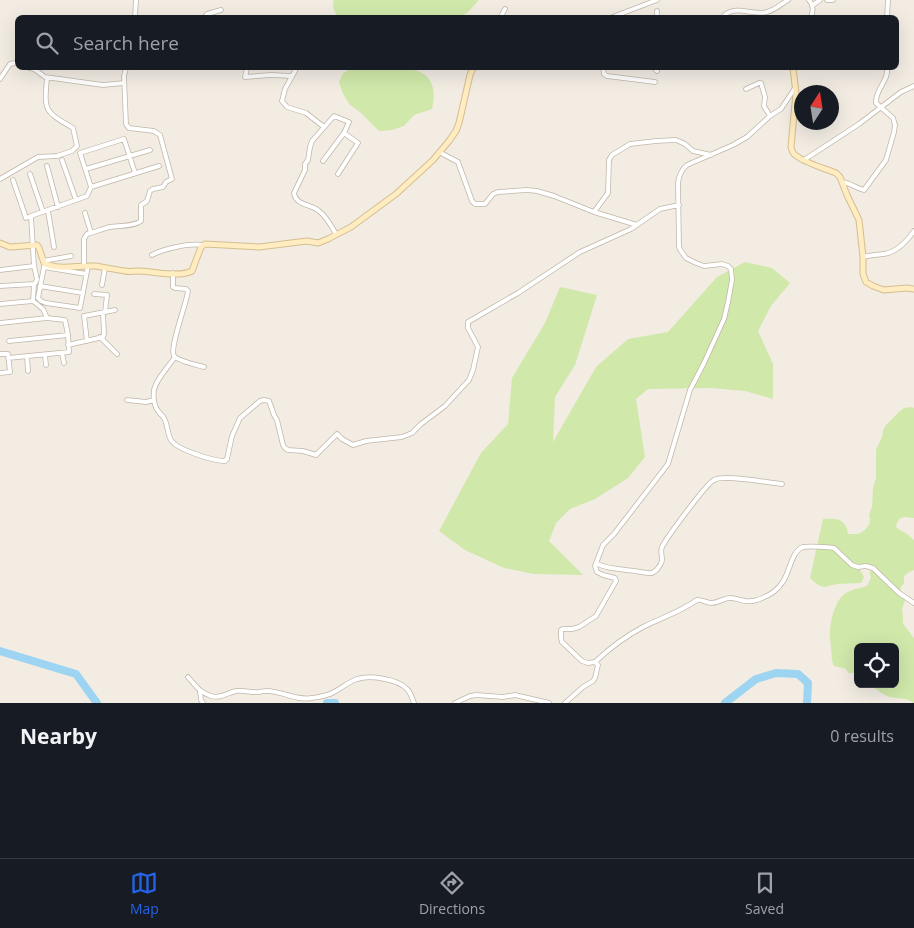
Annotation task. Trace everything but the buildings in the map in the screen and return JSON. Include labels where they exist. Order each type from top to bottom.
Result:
[{"type":"street","points":[[135,15],[136,0]]},
{"type":"street","points":[[618,15],[657,0]]},
{"type":"street","points":[[724,15],[735,10],[757,13],[769,12],[788,0]]},
{"type":"street","points":[[809,0],[813,5]]},
{"type":"street","points":[[811,15],[813,5],[820,0]]},
{"type":"street","points":[[827,0],[833,0]]},
{"type":"street","points":[[887,15],[888,0]]},
{"type":"street","points":[[502,15],[505,9]]},
{"type":"street","points":[[206,15],[221,10]]},
{"type":"street","points":[[0,79],[10,64],[15,63]]},
{"type":"street","points":[[36,70],[47,78],[103,85],[124,83]]},
{"type":"street","points":[[86,274],[44,267],[38,298],[46,303],[80,308],[86,274],[84,239],[87,234],[109,227],[139,223],[141,221],[140,205],[147,201],[150,191],[163,187],[166,182],[172,179],[160,135],[154,131],[130,128],[126,124],[124,83],[126,70]]},
{"type":"street","points":[[247,70],[245,77],[292,76]]},
{"type":"street","points":[[295,70],[285,89],[282,101],[287,107],[306,114],[324,127]]},
{"type":"street","points":[[152,255],[192,244],[259,247],[308,242],[318,243],[351,226],[396,194],[439,152],[456,131],[473,70]]},
{"type":"street","points":[[604,70],[605,74],[612,77],[655,82]]},
{"type":"street","points":[[794,70],[795,85]]},
{"type":"street","points":[[842,182],[864,190],[886,160],[895,124],[893,118],[876,103],[876,99],[877,93],[888,74],[887,70]]},
{"type":"street","points":[[0,179],[38,157],[56,156],[72,151],[77,146],[73,128],[51,114],[46,107],[47,78]]},
{"type":"street","points":[[746,89],[761,83],[765,97],[764,106],[770,116]]},
{"type":"street","points":[[804,160],[859,124],[901,92],[914,86]]},
{"type":"street","points":[[794,90],[781,109],[770,116],[747,137],[686,165],[681,170],[678,183],[678,243],[686,258],[704,266],[722,264],[728,266],[732,272],[724,319],[690,390],[668,464],[614,534],[604,544],[596,562],[598,573],[614,578],[616,581],[596,616],[579,627],[562,630],[560,634],[562,642],[582,661],[588,663],[596,662],[614,644],[628,635],[672,615],[697,600],[701,599],[712,603],[730,598],[748,602],[764,597],[782,584],[798,550],[809,546],[834,548],[852,565],[872,568],[899,593],[914,603]]},
{"type":"street","points":[[794,115],[792,152],[804,160],[836,173],[840,177],[859,220],[863,274],[866,282],[884,290],[907,288],[914,290]]},
{"type":"street","points":[[323,162],[344,133],[349,122],[334,116],[312,141],[305,170],[294,196],[301,203],[320,211],[336,234]]},
{"type":"street","points":[[338,174],[358,143],[344,133]]},
{"type":"street","points":[[13,180],[26,218],[87,196],[91,187],[80,153],[124,139],[135,173]]},
{"type":"street","points":[[594,212],[608,193],[609,160],[612,155],[630,144],[676,140],[693,151],[711,155]]},
{"type":"street","points":[[86,169],[150,150]]},
{"type":"street","points":[[439,152],[458,162],[472,201],[475,204],[485,204],[493,194],[498,192],[531,190],[554,196],[594,212],[637,225]]},
{"type":"street","points":[[62,160],[76,200]]},
{"type":"street","points":[[47,166],[58,207]]},
{"type":"street","points":[[91,187],[159,166]]},
{"type":"street","points":[[30,174],[42,212]]},
{"type":"street","points":[[175,357],[157,382],[154,390],[154,400],[158,412],[167,424],[169,436],[174,445],[185,450],[225,461],[232,436],[240,418],[262,400],[269,401],[277,420],[284,447],[288,450],[303,451],[316,455],[337,434],[353,445],[366,441],[408,435],[446,406],[469,380],[478,347],[468,328],[468,322],[580,252],[630,229],[660,209],[679,205]]},
{"type":"street","points":[[48,210],[54,247]]},
{"type":"street","points":[[85,213],[91,233]]},
{"type":"street","points":[[31,216],[32,245],[37,279],[34,284],[33,301]]},
{"type":"street","points":[[863,257],[886,254],[898,249],[914,232]]},
{"type":"street","points":[[0,243],[10,247],[37,245],[43,261],[49,265],[60,267],[86,266],[128,272],[173,273],[192,271],[202,245]]},
{"type":"street","points":[[43,261],[71,256]]},
{"type":"street","points":[[0,270],[34,266]]},
{"type":"street","points":[[102,285],[105,268]]},
{"type":"street","points":[[173,273],[173,287],[188,291],[173,352],[175,357]]},
{"type":"street","points":[[0,286],[34,284]]},
{"type":"street","points":[[40,286],[83,293]]},
{"type":"street","points":[[68,345],[103,336],[107,295],[94,294]]},
{"type":"street","points":[[0,304],[33,301],[43,309],[47,318]]},
{"type":"street","points":[[87,340],[84,316],[115,310]]},
{"type":"street","points":[[0,323],[47,318],[65,320],[69,352],[8,358]]},
{"type":"street","points":[[9,341],[68,335]]},
{"type":"street","points":[[100,337],[117,354]]},
{"type":"street","points":[[62,353],[64,363]]},
{"type":"street","points":[[0,354],[8,354],[10,372],[0,373]]},
{"type":"street","points":[[44,355],[46,365]]},
{"type":"street","points":[[27,356],[28,371]]},
{"type":"street","points":[[175,357],[204,367]]},
{"type":"street","points":[[127,400],[146,402],[154,400]]},
{"type":"street","points":[[596,562],[610,568],[640,571],[647,574],[652,573],[657,570],[662,562],[661,552],[663,546],[712,480],[723,477],[782,484]]},
{"type":"street","points":[[565,703],[593,681],[598,667],[596,662]]},
{"type":"street","points":[[188,677],[200,692],[203,703]]},
{"type":"street","points":[[200,692],[221,697],[236,692],[268,691],[291,697],[311,698],[328,695],[344,684],[365,677],[392,680],[400,683],[407,688],[414,703]]},
{"type":"street","points":[[455,703],[476,695],[503,697],[515,695],[549,703]]},
{"type":"green space","points":[[334,0],[479,0],[464,15],[337,15]]},
{"type":"green space","points":[[349,70],[412,70],[424,74],[433,86],[432,109],[414,115],[404,126],[392,130],[379,131],[350,105],[343,94],[339,82],[343,73]]},
{"type":"green space","points":[[745,262],[772,268],[790,283],[771,306],[758,331],[773,364],[773,399],[745,391],[711,388],[648,389],[636,399],[645,457],[628,478],[595,499],[570,509],[556,523],[549,541],[583,575],[534,574],[504,568],[465,550],[439,531],[481,453],[508,424],[512,378],[545,323],[560,287],[597,295],[575,365],[555,397],[553,442],[596,367],[628,339],[668,332],[717,277]]},
{"type":"green space","points":[[904,408],[914,408],[914,518],[900,518],[896,527],[914,540],[914,570],[904,576],[900,597],[905,599],[902,610],[903,624],[914,638],[914,703],[907,699],[885,695],[876,688],[899,688],[899,643],[854,643],[854,673],[848,673],[846,669],[836,667],[833,664],[830,634],[835,608],[842,596],[867,586],[871,578],[871,568],[860,567],[864,577],[861,583],[837,584],[824,587],[818,585],[810,578],[823,519],[840,520],[845,525],[848,534],[860,533],[867,527],[870,521],[869,515],[876,478],[876,450],[886,425]]},
{"type":"waterway","points":[[0,651],[76,674],[97,703]]},
{"type":"waterway","points":[[725,703],[756,679],[776,673],[798,674],[808,683],[807,703]]},
{"type":"waterway","points":[[327,703],[335,703]]}]
